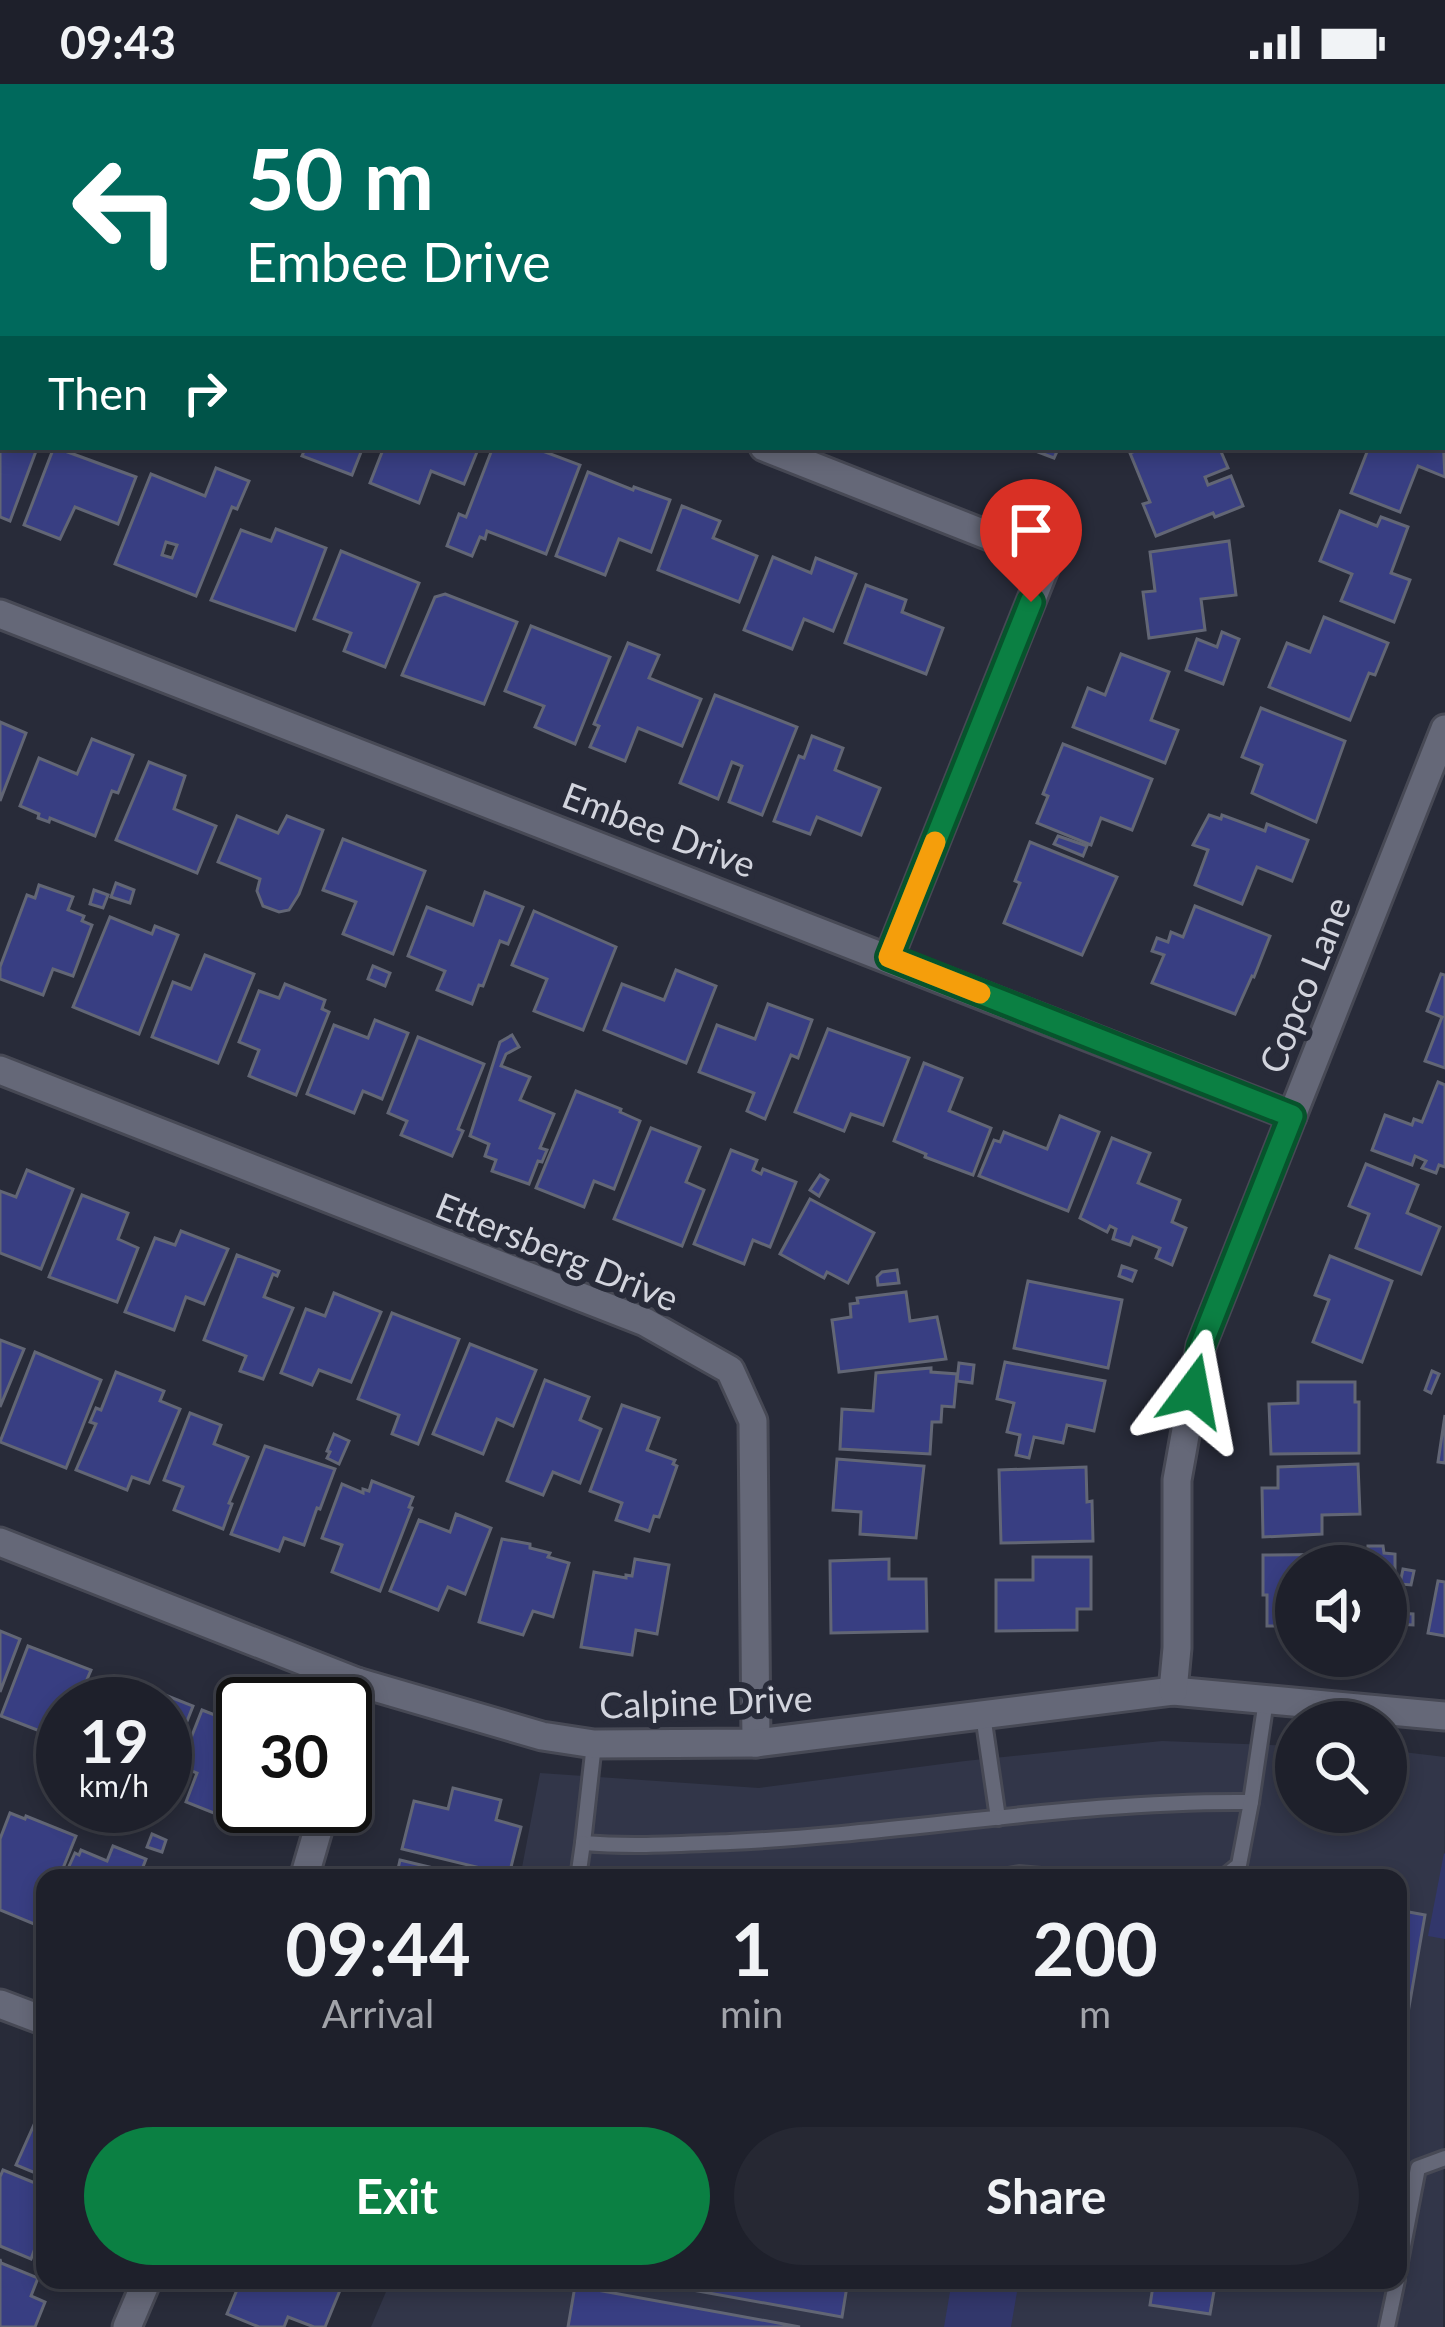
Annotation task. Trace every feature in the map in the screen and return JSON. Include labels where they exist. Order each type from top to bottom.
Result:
[{"type":"street","points":[[772,450],[1048,559],[889,957]]},
{"type":"street","name":"Embee Drive","points":[[0,614],[1292,1116]]},
{"type":"street","name":"Copco Lane","points":[[1173,1691],[1177,1480],[1201,1346],[1445,729]]},
{"type":"street","name":"Ettersberg Drive","points":[[0,1070],[645,1322],[730,1370],[754,1421],[756,1743]]},
{"type":"street","name":"Calpine Drive","points":[[0,1542],[344,1677]]},
{"type":"street","name":"Calpine Drive","points":[[372,1686],[542,1736],[594,1744],[756,1743],[1173,1691],[1445,1716]]},
{"type":"street","points":[[307,1869],[317,1833]]},
{"type":"street","points":[[0,2004],[36,2018]]},
{"type":"street","points":[[127,2327],[143,2289]]},
{"type":"lane","points":[[1234,1869],[1239,1865],[1251,1802],[1266,1700]]},
{"type":"lane","points":[[982,1715],[998,1818]]},
{"type":"lane","points":[[579,1869],[594,1744]]},
{"type":"lane","points":[[583,1843],[628,1847],[814,1838],[1137,1803],[1251,1802]]},
{"type":"lane","points":[[1407,2225],[1418,2168],[1445,2158]]},
{"type":"lane","points":[[1388,2327],[1395,2289]]},
{"type":"shaded area","points":[[1162,1741],[1275,1745],[1275,1833],[1407,1833],[1407,1752],[1445,1757],[1443,2327],[371,2327],[387,2289],[1407,2289],[1407,1869],[522,1869],[540,1773],[759,1788]]},
{"type":"shaded area","points":[[1445,1854],[1445,1939],[1428,1936]]},
{"type":"shaded area","points":[[950,2289],[1017,2289],[1011,2327],[944,2327]]},
{"type":"building","points":[[0,450],[36,451],[10,521],[0,517]]},
{"type":"building","points":[[53,450],[136,477],[118,524],[75,507],[60,539],[24,525]]},
{"type":"building","points":[[305,450],[362,450],[352,475],[302,456]]},
{"type":"building","points":[[383,450],[478,450],[464,484],[431,471],[419,503],[370,483]]},
{"type":"building","points":[[492,450],[540,450],[580,465],[546,554],[487,531],[472,556],[447,546],[459,514],[466,517]]},
{"type":"building","points":[[1033,450],[1058,450],[1054,458]]},
{"type":"building","points":[[1220,450],[1228,468],[1205,477],[1208,485],[1231,476],[1243,506],[1156,536],[1143,504],[1150,502],[1130,453]]},
{"type":"building","points":[[1368,450],[1444,450],[1445,477],[1418,466],[1400,512],[1351,493]]},
{"type":"building","points":[[216,468],[249,481],[237,509],[232,507],[196,596],[115,564],[151,474],[205,496]],"holes":[[[166,542],[177,545],[172,558],[162,555]]]},
{"type":"building","points":[[588,472],[670,500],[651,552],[619,539],[605,575],[556,556]]},
{"type":"building","points":[[682,506],[720,521],[713,538],[757,556],[739,602],[658,570]]},
{"type":"building","points":[[1340,511],[1377,526],[1381,517],[1408,527],[1391,573],[1410,580],[1394,622],[1341,601],[1352,574],[1320,561]]},
{"type":"building","points":[[276,529],[326,548],[295,630],[211,600],[241,530],[271,541]]},
{"type":"building","points":[[1229,541],[1236,595],[1201,599],[1205,630],[1149,638],[1143,592],[1155,591],[1150,552]]},
{"type":"building","points":[[341,551],[419,583],[385,667],[344,651],[351,633],[314,619]]},
{"type":"building","points":[[773,557],[811,573],[816,558],[856,574],[833,631],[804,619],[792,649],[744,630]]},
{"type":"building","points":[[866,585],[906,600],[902,612],[943,628],[926,674],[845,643]]},
{"type":"building","points":[[445,594],[517,622],[484,704],[402,675],[435,597]]},
{"type":"building","points":[[1324,617],[1388,643],[1375,675],[1369,673],[1350,720],[1269,687],[1287,643],[1310,652]]},
{"type":"building","points":[[531,626],[610,657],[575,744],[535,727],[544,706],[505,691]]},
{"type":"building","points":[[1222,632],[1239,639],[1223,684],[1186,670],[1197,639],[1217,647]]},
{"type":"building","points":[[628,643],[659,655],[649,678],[701,699],[682,746],[638,728],[625,761],[590,747],[599,726],[594,724]]},
{"type":"building","points":[[1121,654],[1169,672],[1151,720],[1178,730],[1165,763],[1073,727],[1088,688],[1105,695]]},
{"type":"building","points":[[715,695],[797,727],[762,815],[729,802],[742,766],[732,762],[718,799],[680,783]]},
{"type":"building","points":[[1261,708],[1345,741],[1316,822],[1252,793],[1262,765],[1242,757]]},
{"type":"building","points":[[0,722],[26,733],[0,801]]},
{"type":"building","points":[[812,736],[843,748],[835,770],[880,788],[861,835],[817,817],[810,834],[774,821],[799,756],[804,758]]},
{"type":"building","points":[[92,739],[133,755],[118,793],[112,791],[95,836],[50,818],[49,822],[38,818],[39,814],[20,806],[39,758],[77,774]]},
{"type":"building","points":[[1063,744],[1152,779],[1132,830],[1101,818],[1091,845],[1037,823]]},
{"type":"building","points":[[149,762],[185,776],[174,809],[216,826],[197,873],[116,840]]},
{"type":"building","points":[[1209,815],[1265,831],[1267,824],[1308,840],[1292,881],[1257,867],[1242,904],[1195,885],[1208,850],[1193,845]]},
{"type":"building","points":[[237,816],[278,833],[287,816],[323,830],[289,910],[263,906],[257,891],[260,879],[218,862]]},
{"type":"building","points":[[1058,836],[1087,846],[1083,856],[1054,844]]},
{"type":"building","points":[[343,839],[425,871],[393,954],[343,934],[356,902],[323,890]]},
{"type":"building","points":[[1030,842],[1117,877],[1082,955],[1004,923]]},
{"type":"building","points":[[116,883],[134,890],[130,903],[111,897]]},
{"type":"building","points":[[39,885],[73,897],[68,910],[92,925],[73,976],[53,969],[43,995],[0,979],[0,967],[27,895],[35,898]]},
{"type":"building","points":[[94,890],[108,895],[103,908],[90,904]]},
{"type":"building","points":[[485,892],[523,907],[508,944],[500,941],[472,1004],[437,990],[445,971],[408,956],[427,907],[473,925]]},
{"type":"building","points":[[1195,906],[1270,936],[1235,1014],[1152,983],[1164,955],[1152,951],[1157,938],[1168,942],[1171,932],[1183,937]]},
{"type":"building","points":[[534,911],[616,947],[583,1030],[534,1011],[547,979],[512,965]]},
{"type":"building","points":[[110,917],[152,934],[155,926],[178,935],[139,1034],[73,1007]]},
{"type":"building","points":[[205,955],[254,974],[218,1063],[152,1037],[173,982],[191,989]]},
{"type":"building","points":[[373,966],[390,973],[385,986],[368,979]]},
{"type":"building","points":[[676,970],[716,986],[686,1063],[604,1030],[622,984],[664,1000]]},
{"type":"building","points":[[1441,974],[1445,975],[1445,1068],[1425,1061],[1442,1017],[1427,1011]]},
{"type":"building","points":[[285,984],[325,1000],[322,1009],[329,1012],[296,1095],[249,1076],[259,1050],[239,1042],[259,991],[279,998]]},
{"type":"building","points":[[768,1004],[812,1020],[798,1058],[791,1055],[765,1119],[747,1111],[754,1093],[699,1072],[717,1025],[755,1039]]},
{"type":"building","points":[[375,1020],[408,1033],[382,1099],[363,1091],[354,1113],[307,1094],[334,1025],[368,1038]]},
{"type":"building","points":[[828,1029],[909,1058],[883,1125],[851,1114],[844,1131],[795,1112]]},
{"type":"building","points":[[512,1035],[519,1047],[506,1054],[501,1066],[530,1077],[520,1100],[554,1114],[540,1148],[547,1150],[529,1184],[492,1171],[496,1160],[485,1156],[489,1144],[470,1136],[500,1042]]},
{"type":"building","points":[[418,1037],[484,1064],[452,1156],[401,1135],[407,1121],[388,1113]]},
{"type":"building","points":[[924,1063],[962,1078],[949,1111],[991,1128],[973,1175],[894,1141]]},
{"type":"building","points":[[1438,1082],[1445,1085],[1445,1167],[1439,1165],[1436,1173],[1422,1168],[1426,1161],[1415,1156],[1412,1165],[1372,1150],[1385,1115],[1412,1125],[1414,1119],[1422,1122]]},
{"type":"building","points":[[576,1091],[640,1121],[614,1189],[594,1181],[584,1207],[536,1188]]},
{"type":"building","points":[[1060,1116],[1099,1132],[1068,1211],[979,1176],[994,1140],[1000,1142],[1004,1132],[1047,1149]]},
{"type":"building","points":[[651,1128],[700,1147],[686,1182],[704,1190],[682,1246],[614,1219]]},
{"type":"building","points":[[1112,1138],[1150,1153],[1138,1183],[1180,1200],[1172,1222],[1186,1228],[1172,1265],[1156,1258],[1160,1248],[1133,1237],[1130,1245],[1113,1239],[1116,1229],[1110,1226],[1107,1232],[1080,1218]]},
{"type":"building","points":[[731,1150],[757,1160],[753,1170],[761,1174],[763,1169],[796,1182],[770,1247],[753,1240],[744,1264],[694,1244]]},
{"type":"building","points":[[1366,1164],[1418,1185],[1407,1213],[1440,1227],[1421,1274],[1356,1248],[1369,1214],[1349,1206]]},
{"type":"building","points":[[27,1170],[73,1189],[41,1269],[0,1253],[0,1191],[16,1197]]},
{"type":"building","points":[[820,1175],[828,1180],[819,1196],[810,1190]]},
{"type":"building","points":[[82,1195],[128,1213],[118,1239],[138,1248],[117,1302],[49,1277]]},
{"type":"building","points":[[810,1199],[874,1233],[848,1283],[827,1272],[824,1278],[780,1254]]},
{"type":"building","points":[[181,1231],[228,1249],[204,1304],[186,1297],[174,1330],[125,1312],[155,1238],[175,1245]]},
{"type":"building","points":[[237,1255],[279,1271],[273,1274],[264,1297],[293,1308],[263,1379],[240,1371],[246,1356],[204,1340]]},
{"type":"building","points":[[1330,1256],[1392,1281],[1362,1362],[1313,1342],[1329,1300],[1315,1295]]},
{"type":"building","points":[[1122,1266],[1136,1271],[1132,1281],[1119,1276]]},
{"type":"building","points":[[897,1270],[899,1283],[878,1285],[882,1272]]},
{"type":"building","points":[[1028,1281],[1122,1300],[1108,1368],[1014,1348]]},
{"type":"building","points":[[906,1292],[910,1321],[937,1317],[946,1359],[839,1372],[832,1320],[851,1317],[850,1304],[858,1303],[857,1298]]},
{"type":"building","points":[[334,1293],[381,1312],[351,1382],[319,1370],[312,1385],[281,1373],[306,1309],[325,1316]]},
{"type":"building","points":[[392,1313],[459,1339],[418,1444],[392,1434],[399,1415],[358,1399]]},
{"type":"building","points":[[0,1340],[24,1349],[0,1407]]},
{"type":"building","points":[[470,1344],[536,1370],[513,1426],[497,1419],[483,1454],[433,1434]]},
{"type":"building","points":[[35,1352],[101,1380],[66,1468],[0,1442]]},
{"type":"building","points":[[1005,1362],[1105,1381],[1094,1431],[1067,1425],[1063,1443],[1034,1437],[1029,1458],[1016,1455],[1020,1435],[1007,1432],[1014,1403],[997,1399]]},
{"type":"building","points":[[959,1363],[974,1365],[972,1383],[957,1381]]},
{"type":"building","points":[[931,1368],[931,1372],[957,1374],[954,1407],[942,1406],[941,1422],[932,1422],[930,1454],[840,1449],[842,1409],[873,1411],[876,1373]]},
{"type":"building","points":[[1432,1371],[1439,1374],[1431,1393],[1425,1390]]},
{"type":"building","points":[[116,1372],[164,1391],[160,1401],[180,1409],[149,1483],[132,1477],[127,1490],[76,1470],[96,1424],[90,1422],[96,1408],[101,1410]]},
{"type":"building","points":[[545,1380],[589,1397],[580,1420],[601,1429],[580,1483],[553,1472],[543,1495],[507,1481]]},
{"type":"building","points":[[1298,1382],[1355,1382],[1359,1453],[1271,1454],[1269,1404],[1298,1403]]},
{"type":"building","points":[[622,1405],[659,1418],[647,1450],[675,1460],[677,1466],[659,1517],[654,1516],[649,1531],[616,1520],[622,1503],[590,1491]]},
{"type":"building","points":[[190,1413],[221,1425],[214,1444],[248,1457],[223,1529],[174,1510],[183,1487],[164,1480]]},
{"type":"building","points":[[1445,1415],[1445,1463],[1438,1462]]},
{"type":"building","points":[[334,1434],[349,1441],[339,1464],[327,1458]]},
{"type":"building","points":[[265,1446],[335,1469],[304,1545],[284,1538],[279,1551],[231,1534]]},
{"type":"building","points":[[837,1459],[924,1466],[916,1538],[860,1534],[861,1512],[833,1510]]},
{"type":"building","points":[[1358,1464],[1360,1514],[1322,1515],[1322,1534],[1263,1537],[1262,1488],[1278,1488],[1278,1467]]},
{"type":"building","points":[[1086,1467],[1093,1541],[1001,1543],[999,1470]]},
{"type":"building","points":[[372,1481],[413,1497],[380,1591],[332,1572],[342,1545],[322,1538],[342,1484],[363,1493]]},
{"type":"building","points":[[456,1514],[491,1528],[465,1594],[448,1587],[438,1610],[390,1591],[419,1520],[450,1532]]},
{"type":"building","points":[[502,1539],[530,1544],[530,1548],[550,1553],[548,1557],[569,1563],[553,1617],[533,1611],[523,1635],[479,1622]]},
{"type":"building","points":[[1263,1555],[1275,1555],[1275,1626],[1267,1626]]},
{"type":"building","points":[[1033,1557],[1091,1557],[1091,1609],[1077,1609],[1077,1630],[996,1631],[996,1580],[1033,1580]]},
{"type":"building","points":[[635,1559],[669,1565],[657,1634],[636,1630],[632,1655],[581,1647],[594,1572],[626,1578],[632,1576]]},
{"type":"building","points":[[889,1559],[889,1579],[926,1579],[927,1631],[831,1633],[830,1561]]},
{"type":"building","points":[[1438,1581],[1445,1582],[1445,1636],[1428,1633]]},
{"type":"building","points":[[0,1631],[20,1639],[0,1692]]},
{"type":"building","points":[[28,1646],[91,1670],[88,1677],[36,1677],[36,1730],[1,1716]]},
{"type":"building","points":[[202,1710],[216,1715],[216,1814],[192,1804],[197,1773],[192,1771],[192,1735]]},
{"type":"building","points":[[453,1788],[501,1800],[496,1820],[521,1827],[510,1869],[484,1869],[402,1849],[414,1801],[448,1809]]},
{"type":"building","points":[[10,1813],[36,1820],[36,1833],[76,1836],[63,1869],[36,1869],[36,1925],[0,1910],[0,1839]]},
{"type":"building","points":[[152,1834],[166,1840],[162,1852],[147,1847]]},
{"type":"building","points":[[113,1846],[146,1859],[142,1869],[68,1869],[81,1850],[107,1861]]},
{"type":"building","points":[[400,1860],[438,1869],[398,1869]]},
{"type":"building","points":[[1407,1912],[1425,1915],[1407,2019]]},
{"type":"building","points":[[36,2120],[36,2173],[16,2165]]},
{"type":"building","points":[[3,2170],[36,2183],[36,2245],[31,2259],[0,2246]]},
{"type":"building","points":[[0,2259],[36,2277],[31,2296],[45,2302],[35,2327],[0,2327]]},
{"type":"building","points":[[237,2289],[341,2289],[325,2327],[288,2317],[284,2327],[259,2327],[227,2314]]},
{"type":"building","points":[[574,2289],[591,2289],[800,2327],[568,2327]]},
{"type":"building","points":[[687,2289],[847,2289],[842,2317]]},
{"type":"building","points":[[1153,2289],[1214,2289],[1210,2314],[1150,2305]]},
{"type":"slow traffic","points":[[935,842],[889,957],[980,993]]},
{"type":"route","points":[[1031,602],[889,957],[1292,1116],[1201,1346],[1193,1391]]}]
